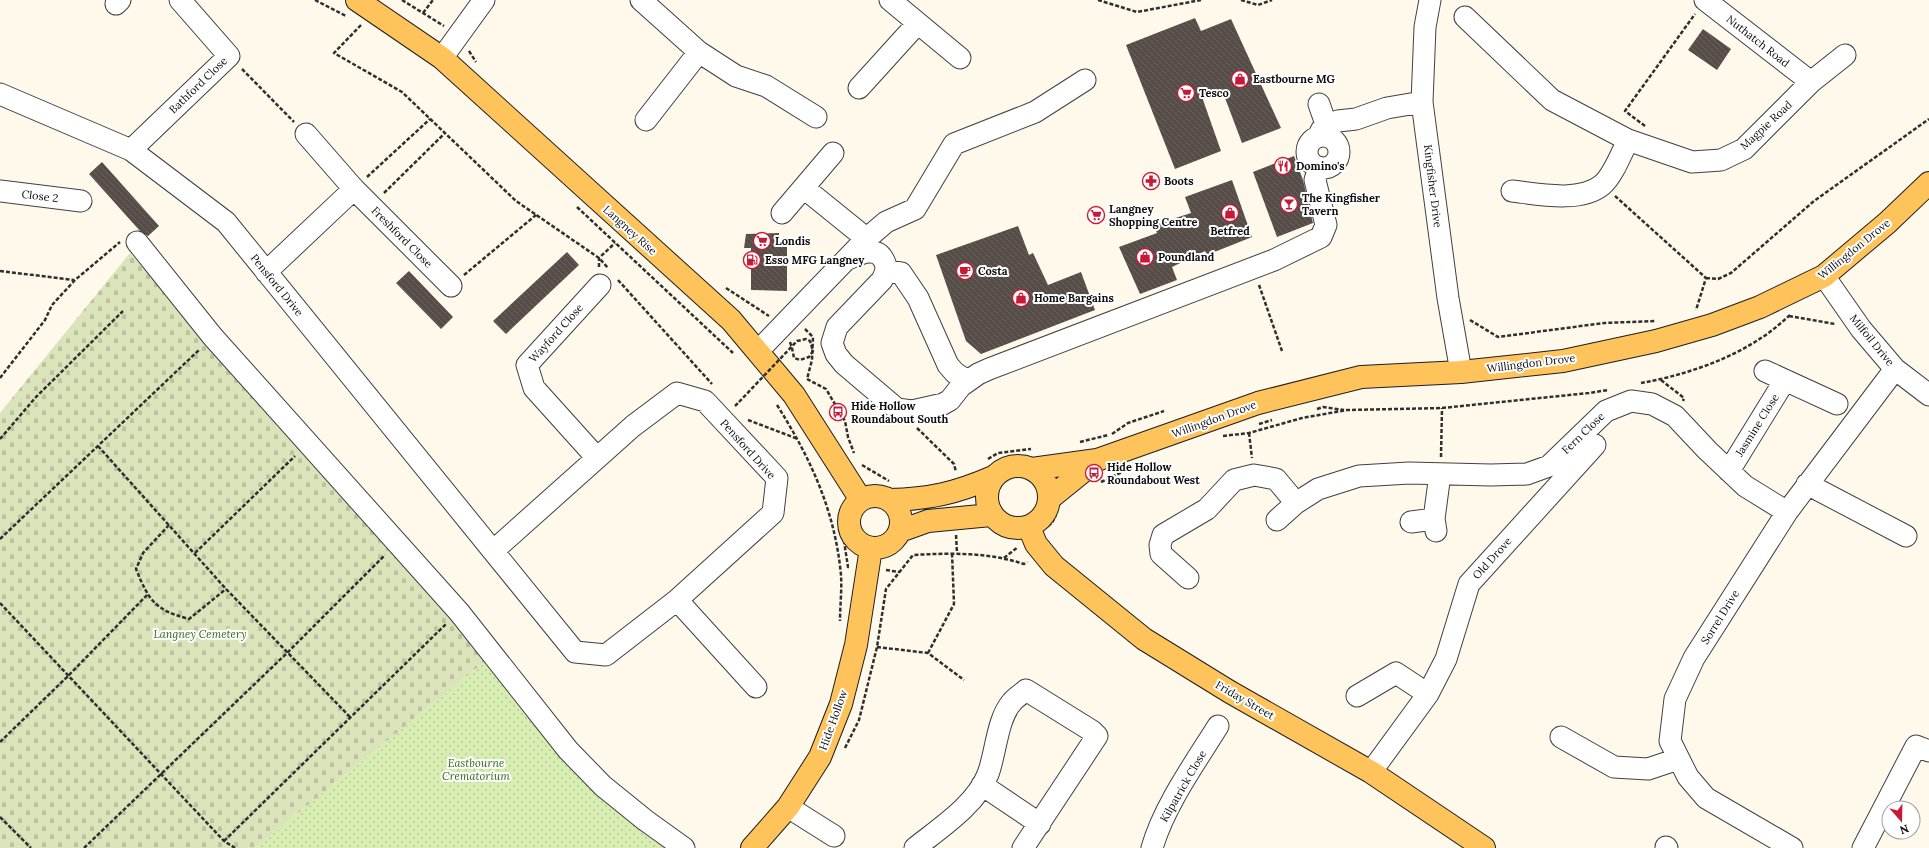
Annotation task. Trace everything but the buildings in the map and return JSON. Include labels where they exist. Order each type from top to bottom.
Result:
[{"type":"main road","name":"Langney Rise","points":[[354,13],[442,58],[731,320],[794,395],[861,500]]},
{"type":"main road","name":"Willingdon Drove","points":[[1034,459],[1097,460],[1258,403],[1361,377],[1461,372],[1563,361],[1656,341],[1712,325],[1760,308],[1824,276],[1887,223],[1929,183]]},
{"type":"main road","points":[[891,492],[902,522],[900,531],[895,539],[880,548],[871,548],[863,545],[856,539],[850,527],[850,514],[861,500],[891,492],[934,497],[965,489],[990,469],[1002,470],[1011,466],[1022,466],[1034,459],[1054,504],[1031,532],[1008,527],[997,521],[991,515],[987,505],[986,495],[990,469]]},
{"type":"main road","name":"Willingdon Drove","points":[[1054,504],[1097,460]]},
{"type":"main road","points":[[900,531],[928,521],[991,515]]},
{"type":"main road","name":"Friday Street","points":[[1031,532],[1043,555],[1054,566],[1144,639],[1230,692],[1371,772],[1484,848]]},
{"type":"main road","name":"Hide Hollow","points":[[752,848],[788,807],[820,757],[841,704],[856,645],[871,548]]},
{"type":"street","name":"Bathford Close","points":[[131,150],[229,56],[180,0]]},
{"type":"street","points":[[442,58],[484,0]]},
{"type":"street","points":[[642,0],[698,52],[736,76],[766,86],[816,117]]},
{"type":"street","points":[[890,0],[917,24],[960,58]]},
{"type":"street","name":"Kingfisher Drive","points":[[1430,0],[1425,28],[1422,102],[1448,298],[1461,372]]},
{"type":"street","name":"Nuthatch Road","points":[[1711,6],[1811,82]]},
{"type":"street","name":"Magpie Road","points":[[1465,18],[1552,100],[1632,141],[1692,162],[1721,160],[1744,149],[1811,82],[1845,55]]},
{"type":"street","points":[[859,88],[917,24]]},
{"type":"street","points":[[646,120],[698,52]]},
{"type":"street","points":[[758,351],[867,239],[886,222],[915,209],[954,144],[1035,112],[1085,80]]},
{"type":"street","name":"Pensford Drive","points":[[0,94],[131,150],[226,222],[493,551],[576,652],[606,655],[677,600],[773,513],[777,478],[705,402],[677,393],[633,426],[493,551]]},
{"type":"street","points":[[1319,104],[1322,132],[1333,140],[1337,146],[1338,155],[1336,160],[1328,167],[1319,167],[1310,162],[1307,153],[1309,144],[1322,132],[1338,121],[1356,120],[1387,108],[1422,102]]},
{"type":"street","points":[[1337,146],[1348,135],[1356,120]]},
{"type":"street","name":"Freshford Close","points":[[306,134],[354,189],[451,286]]},
{"type":"street","points":[[1512,191],[1549,195],[1582,195],[1602,184],[1632,141]]},
{"type":"street","points":[[782,213],[833,153]]},
{"type":"street","points":[[846,260],[860,254],[872,252],[881,255],[886,263],[886,271],[882,280],[837,327],[832,343],[836,354],[844,364],[897,410],[925,409],[943,404],[950,400],[961,386],[989,369],[1274,260],[1321,237],[1326,225],[1315,180],[1319,167]]},
{"type":"street","points":[[804,188],[867,239]]},
{"type":"street","points":[[266,272],[354,189]]},
{"type":"street","name":"Close 2","points":[[0,191],[81,201]]},
{"type":"street","points":[[137,242],[213,337],[459,612],[568,750],[603,786],[645,820],[684,848]]},
{"type":"street","points":[[886,271],[901,273],[918,298],[948,365],[955,373],[968,381]]},
{"type":"street","name":"Milfoil Drive","points":[[1824,276],[1861,329],[1895,369],[1929,395]]},
{"type":"street","name":"Wayford Close","points":[[597,458],[534,388],[527,365],[608,277]]},
{"type":"street","name":"Sorrel Drive","points":[[1792,848],[1706,798],[1688,777],[1670,740],[1676,699],[1694,658],[1787,512],[1895,369]]},
{"type":"street","name":"Jasmine Close","points":[[1765,371],[1837,404]]},
{"type":"street","name":"Jasmine Close","points":[[1729,471],[1785,380]]},
{"type":"street","name":"Fern Close","points":[[1277,520],[1296,503],[1318,489],[1359,476],[1409,472],[1440,474],[1527,474],[1549,466],[1606,411],[1631,401],[1652,404],[1675,416],[1745,486],[1787,512]]},
{"type":"street","name":"Old Drove","points":[[1371,772],[1428,694],[1446,659],[1468,584],[1595,445]]},
{"type":"street","points":[[1412,522],[1435,525],[1440,474]]},
{"type":"street","points":[[1188,578],[1161,554],[1160,545],[1163,535],[1207,509],[1234,480],[1254,475],[1276,479],[1296,503]]},
{"type":"street","points":[[1807,484],[1906,536]]},
{"type":"street","points":[[677,600],[756,687]]},
{"type":"street","points":[[1357,696],[1396,673],[1428,694]]},
{"type":"street","points":[[915,848],[963,811],[982,785],[988,775],[1006,712],[1012,702],[1026,690],[1092,731],[1097,736],[1024,848]]},
{"type":"street","name":"Kilpatrick Close","points":[[1152,848],[1155,836],[1178,792],[1218,726]]},
{"type":"street","points":[[1561,737],[1614,767],[1648,769],[1678,759]]},
{"type":"street","points":[[1863,848],[1916,746],[1929,751]]},
{"type":"street","points":[[982,785],[1040,824]]},
{"type":"street","points":[[788,807],[834,836]]},
{"type":"path","points":[[315,0],[354,13],[362,24],[368,28]]},
{"type":"path","points":[[402,0],[459,35],[476,62],[482,67]]},
{"type":"path","points":[[423,13],[433,0]]},
{"type":"path","points":[[1098,0],[1137,12],[1201,0]]},
{"type":"path","points":[[1241,0],[1258,5],[1272,0]]},
{"type":"path","points":[[1632,141],[1647,127],[1625,111],[1711,6]]},
{"type":"path","points":[[362,24],[334,53],[402,92],[516,201],[599,258],[608,277],[712,385]]},
{"type":"path","points":[[229,56],[306,134]]},
{"type":"path","points":[[354,189],[430,119]]},
{"type":"path","points":[[1602,184],[1706,278],[1718,279],[1731,273],[1814,201],[1929,119]]},
{"type":"path","points":[[371,206],[445,133]]},
{"type":"path","points":[[574,205],[736,356]]},
{"type":"path","points":[[451,286],[536,215]]},
{"type":"path","points":[[0,378],[45,320],[52,305],[75,280],[127,237],[137,242]]},
{"type":"path","points":[[599,258],[615,243]]},
{"type":"path","points":[[599,258],[608,277]]},
{"type":"path","points":[[0,271],[75,280]]},
{"type":"path","points":[[1695,312],[1706,278]]},
{"type":"path","points":[[1259,284],[1282,351]]},
{"type":"path","points":[[720,285],[783,325],[800,324],[813,337],[812,360],[807,379],[826,389],[845,421],[848,437],[856,457]]},
{"type":"path","points":[[0,439],[36,397],[123,311]]},
{"type":"path","points":[[1468,314],[1470,321],[1498,337],[1604,323],[1646,322],[1660,320]]},
{"type":"path","points":[[1784,316],[1861,329]]},
{"type":"path","points":[[1639,384],[1680,374],[1714,362],[1761,338],[1790,316]]},
{"type":"path","points":[[0,538],[213,337]]},
{"type":"path","points":[[739,402],[797,341],[806,339],[810,341],[813,351],[809,357],[800,360],[792,355],[792,348]]},
{"type":"path","points":[[754,377],[764,387]]},
{"type":"path","points":[[1310,410],[1323,407],[1347,410],[1442,408],[1589,393],[1610,389]]},
{"type":"path","points":[[772,399],[809,459],[831,517],[841,575],[840,622]]},
{"type":"path","points":[[733,408],[737,412]]},
{"type":"path","points":[[1440,474],[1442,408]]},
{"type":"path","points":[[907,410],[913,425],[954,464],[957,476]]},
{"type":"path","points":[[1216,437],[1250,433],[1302,418],[1347,410]]},
{"type":"path","points":[[1078,443],[1112,434],[1128,423],[1164,411]]},
{"type":"path","points":[[746,420],[798,439]]},
{"type":"path","points":[[1250,433],[1254,475]]},
{"type":"path","points":[[195,554],[308,443]]},
{"type":"path","points":[[98,446],[226,589],[351,718]]},
{"type":"path","points":[[990,469],[998,453],[1034,459]]},
{"type":"path","points":[[859,464],[891,492]]},
{"type":"path","points":[[1095,486],[1123,472]]},
{"type":"path","points":[[842,754],[859,720],[878,648],[886,588],[913,555],[952,553],[1004,558],[1031,532],[1052,523],[1054,504]]},
{"type":"path","points":[[169,525],[143,553],[136,569],[147,595],[168,613],[189,619],[226,589]]},
{"type":"path","points":[[84,848],[287,653],[397,543]]},
{"type":"path","points":[[928,653],[954,604],[952,553]]},
{"type":"path","points":[[0,742],[68,676],[147,595]]},
{"type":"path","points":[[0,603],[224,841],[235,848]]},
{"type":"path","points":[[224,841],[459,612]]},
{"type":"path","points":[[878,648],[928,653],[964,680]]},
{"type":"path","points":[[0,817],[31,848]]},
{"type":"green space","name":"Langney Cemetery","points":[[130,253],[489,658],[255,848],[0,848],[0,413]]},
{"type":"green space","name":"Eastbourne Crematorium","points":[[489,658],[673,848],[255,848]]},
{"type":"place","name":"Eastbourne MG","points":[[1240,79]]},
{"type":"place","name":"Tesco","points":[[1186,93]]},
{"type":"place","name":"Domino's","points":[[1283,166]]},
{"type":"place","name":"Boots","points":[[1151,181]]},
{"type":"place","name":"The Kingfisher Tavern","points":[[1289,204]]},
{"type":"place","name":"Betfred","points":[[1230,213]]},
{"type":"place","name":"Langney Shopping Centre","points":[[1096,215]]},
{"type":"place","name":"Londis","points":[[762,241]]},
{"type":"place","name":"Poundland","points":[[1145,257]]},
{"type":"place","name":"Esso MFG Langney","points":[[752,260]]},
{"type":"place","name":"Costa","points":[[965,271]]},
{"type":"place","name":"Home Bargains","points":[[1021,298]]},
{"type":"place","name":"Hide Hollow Roundabout South","points":[[838,412]]},
{"type":"place","name":"Hide Hollow Roundabout West","points":[[1094,473]]}]
